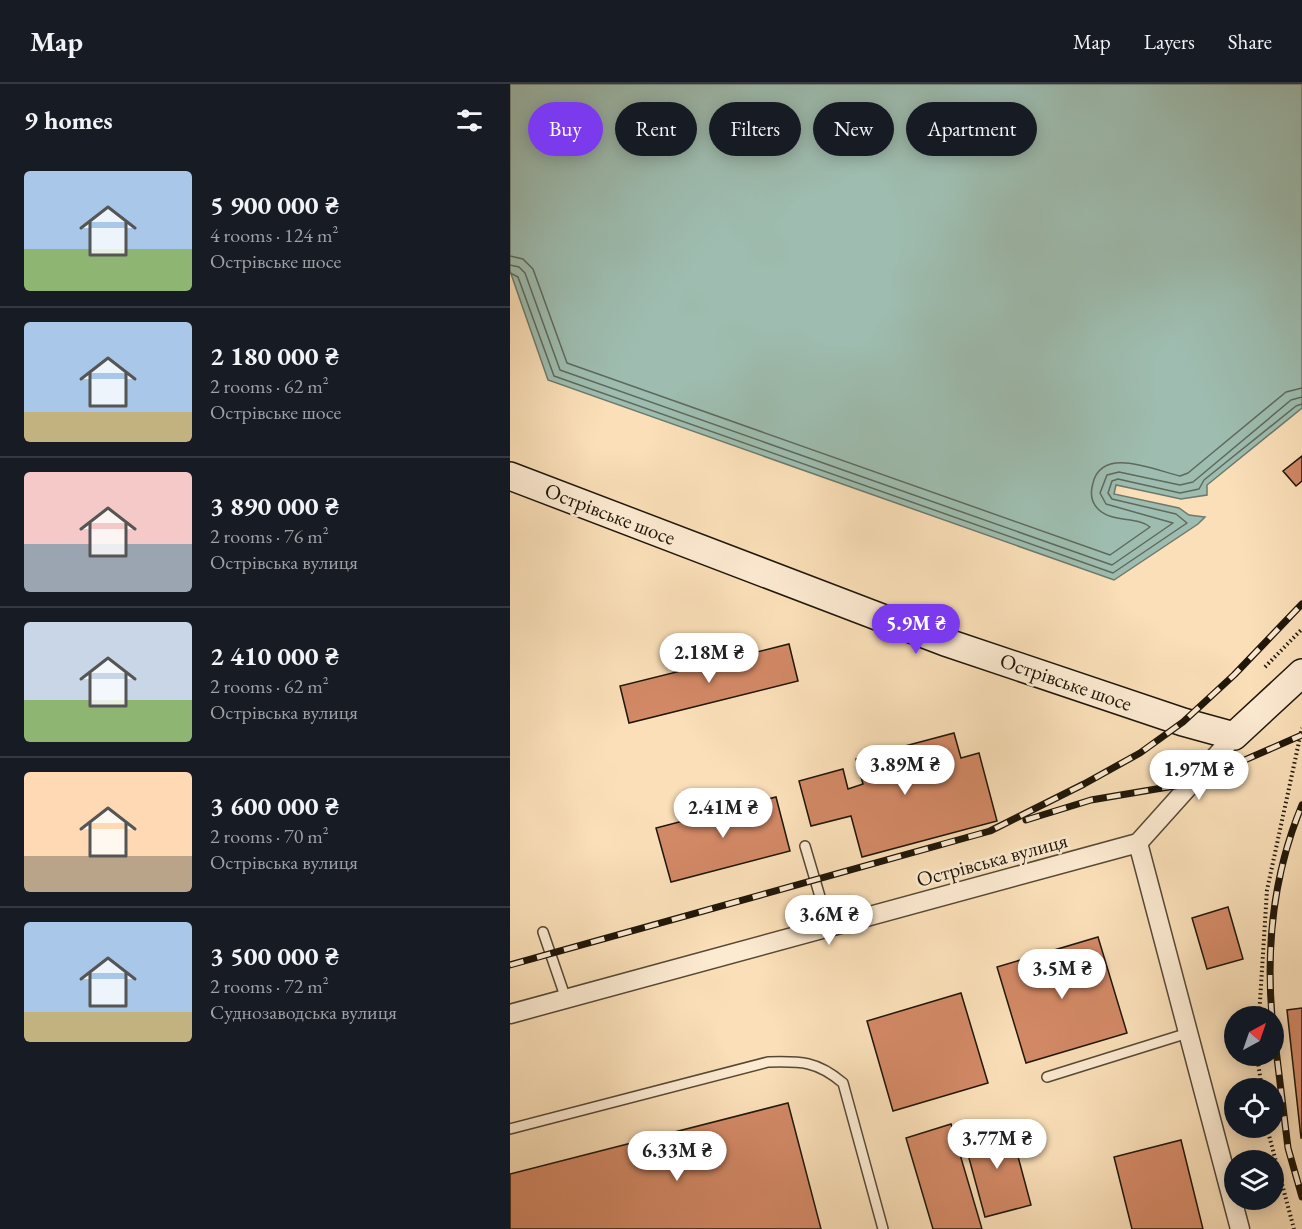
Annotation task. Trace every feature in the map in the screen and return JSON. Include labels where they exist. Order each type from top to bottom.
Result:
[{"type":"street","name":"Острівське шосе","points":[[510,476],[945,642],[1183,722],[1234,736]]},
{"type":"street","points":[[1240,1229],[1138,843],[1234,736],[1302,673]]},
{"type":"street","name":"Острівська вулиця","points":[[510,1014],[1138,843]]},
{"type":"lane","points":[[805,846],[829,927]]},
{"type":"lane","points":[[543,932],[566,999]]},
{"type":"lane","points":[[1047,1077],[1188,1033]]},
{"type":"lane","points":[[510,1129],[768,1062],[802,1061],[827,1069],[843,1083],[883,1229]]},
{"type":"path","points":[[1265,667],[1302,629]]},
{"type":"path","points":[[1260,1006],[1267,890],[1302,728]]},
{"type":"path","points":[[1270,1138],[1294,1229]]},
{"type":"water","points":[[510,84],[1302,84],[1302,408],[1207,485],[1207,495],[1181,499],[1116,485],[1114,494],[1179,508],[1189,515],[1205,517],[1114,580],[548,380],[510,271]]},
{"type":"building","points":[[1302,456],[1302,481],[1296,486],[1283,471]]},
{"type":"building","points":[[789,644],[798,681],[629,723],[620,686]]},
{"type":"building","points":[[954,733],[961,758],[979,753],[997,821],[862,857],[851,816],[811,826],[799,781],[843,769],[848,789],[863,784],[856,759]]},
{"type":"building","points":[[776,797],[790,851],[671,882],[656,828]]},
{"type":"building","points":[[1228,907],[1243,959],[1207,969],[1192,918]]},
{"type":"building","points":[[1098,937],[1127,1033],[1026,1063],[997,967]]},
{"type":"building","points":[[961,993],[988,1083],[893,1111],[867,1021]]},
{"type":"building","points":[[1302,1008],[1302,1138],[1301,1138],[1287,1010]]},
{"type":"building","points":[[788,1103],[821,1229],[510,1229],[510,1174]]},
{"type":"building","points":[[1009,1123],[1031,1205],[985,1217],[963,1136]]},
{"type":"building","points":[[951,1124],[982,1229],[933,1229],[906,1138]]},
{"type":"building","points":[[1181,1140],[1203,1229],[1132,1229],[1114,1157]]},
{"type":"railway","points":[[510,965],[990,831],[1140,753],[1183,722],[1234,675],[1302,604]]},
{"type":"railway","points":[[1026,820],[1091,800],[1192,783],[1302,735]]},
{"type":"railway","points":[[1271,1006],[1270,963],[1274,909],[1285,856],[1302,805]]},
{"type":"railway","points":[[1278,1066],[1288,1148],[1302,1197]]}]
